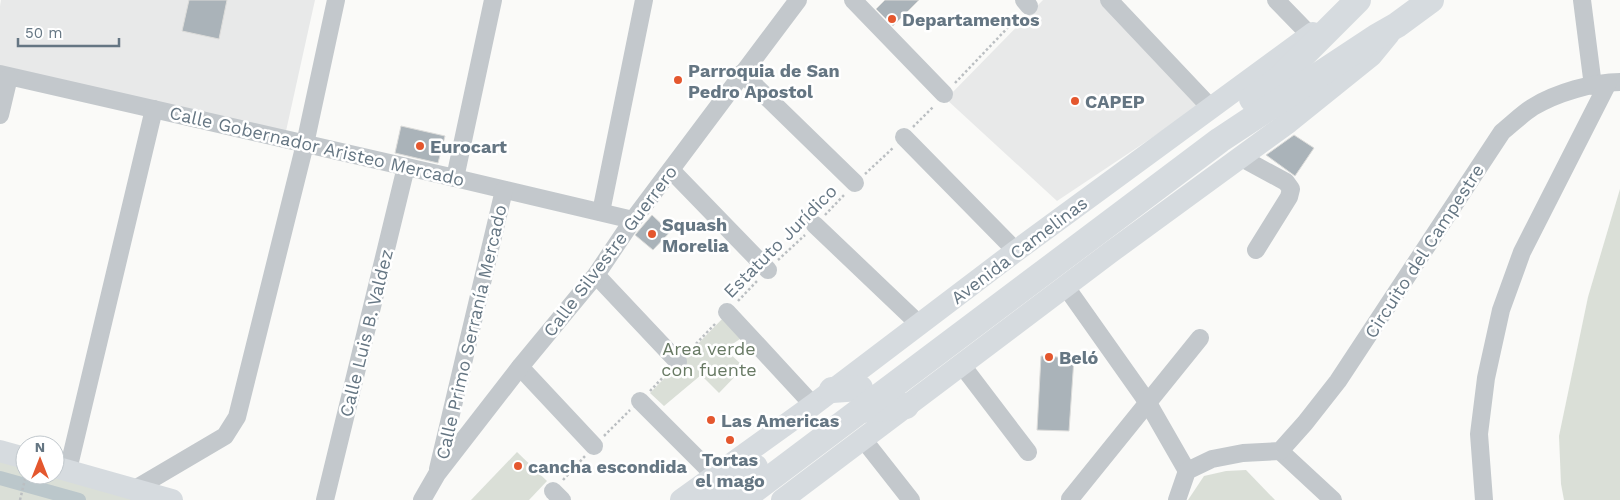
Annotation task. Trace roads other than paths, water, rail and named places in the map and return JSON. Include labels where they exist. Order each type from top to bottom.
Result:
[{"type":"highway","name":"Avenida Camelinas","points":[[741,500],[861,399],[1279,79],[1358,0]]},
{"type":"highway","name":"Avenida Camelinas","points":[[711,500],[861,399],[1220,140],[1397,25],[1431,0]]},
{"type":"highway","points":[[822,397],[861,399],[906,406]]},
{"type":"main road","name":"Avenida Camelinas","points":[[681,500],[1358,0]]},
{"type":"main road","name":"Avenida Camelinas","points":[[782,500],[1111,252],[1289,122],[1371,56],[1397,25]]},
{"type":"main road","points":[[0,451],[15,455]]},
{"type":"main road","points":[[65,469],[172,500]]},
{"type":"street","points":[[135,489],[225,436],[238,417],[305,144],[336,0]]},
{"type":"street","points":[[455,178],[493,0]]},
{"type":"street","points":[[601,212],[644,0]]},
{"type":"street","name":"Calle Silvestre Guerrero","points":[[422,500],[437,474],[520,367],[596,275],[633,220],[797,0]]},
{"type":"street","points":[[853,0],[944,94]]},
{"type":"street","points":[[1109,0],[1211,108]]},
{"type":"street","points":[[1276,0],[1310,36]]},
{"type":"street","points":[[1484,500],[1479,434],[1486,378],[1501,310],[1522,252],[1607,84],[1582,0]]},
{"type":"street","points":[[742,73],[855,183]]},
{"type":"street","points":[[0,115],[4,76]]},
{"type":"street","name":"Calle Gobernador Aristeo Mercado","points":[[4,76],[633,220]]},
{"type":"street","name":"Circuito del Campestre","points":[[1280,450],[1305,423],[1338,381],[1502,132],[1532,108],[1562,93],[1607,84]]},
{"type":"street","points":[[65,456],[154,109]]},
{"type":"street","points":[[904,137],[1016,251]]},
{"type":"street","points":[[1240,157],[1286,182],[1291,189],[1289,196],[1256,250]]},
{"type":"street","name":"Calle Luis B. Valdez","points":[[326,500],[406,167]]},
{"type":"street","points":[[671,170],[768,270]]},
{"type":"street","name":"Calle Primo Serranía Mercado","points":[[437,474],[504,190]]},
{"type":"street","points":[[816,225],[920,325]]},
{"type":"street","points":[[596,275],[678,362]]},
{"type":"street","points":[[1066,287],[1148,403],[1187,471]]},
{"type":"street","points":[[727,312],[822,397]]},
{"type":"street","points":[[1070,499],[1200,338]]},
{"type":"street","points":[[961,364],[1028,452]]},
{"type":"street","points":[[520,367],[594,446]]},
{"type":"street","points":[[640,402],[714,475]]},
{"type":"street","points":[[863,439],[911,500]]},
{"type":"street","points":[[1177,500],[1187,471],[1212,459],[1243,453],[1280,450],[1333,500]]},
{"type":"waterway","points":[[0,478],[79,500]]},
{"type":"place","name":"Departamentos","points":[[892,19]]},
{"type":"place","name":"Parroquia de San Pedro Apostol","points":[[678,80]]},
{"type":"place","name":"CAPEP","points":[[1075,101]]},
{"type":"place","name":"Eurocart","points":[[420,146]]},
{"type":"place","name":"Squash Morelia","points":[[652,234]]},
{"type":"place","name":"Beló","points":[[1049,357]]},
{"type":"place","name":"Las Americas","points":[[711,420]]},
{"type":"place","name":"Tortas el mago","points":[[730,440]]},
{"type":"place","name":"cancha escondida","points":[[518,466]]},
{"type":"park label","name":"Area verde con fuente","points":[[709,358]]}]
